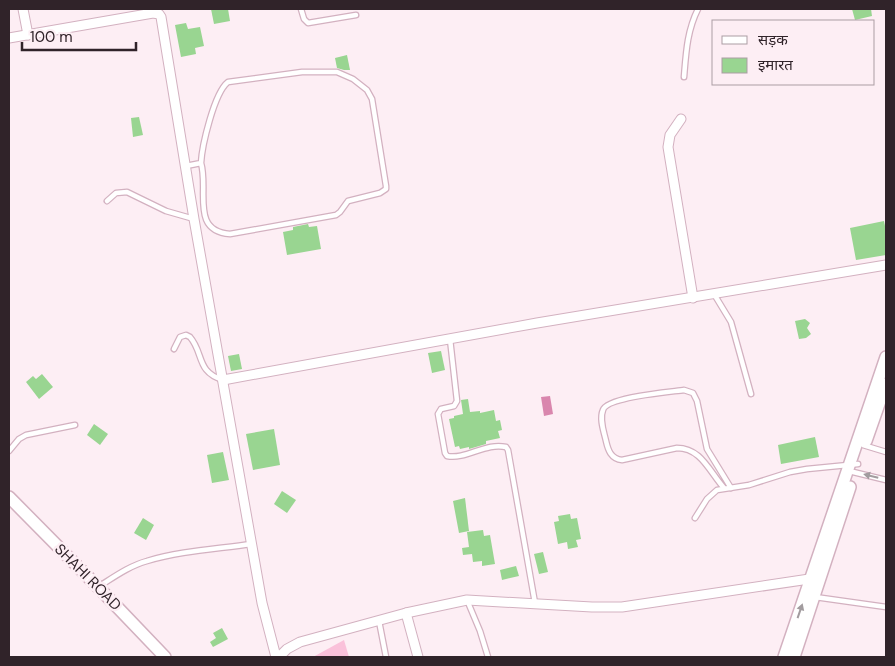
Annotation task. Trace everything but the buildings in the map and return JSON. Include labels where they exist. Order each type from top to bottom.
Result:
[{"type":"main road","points":[[784,657],[816,578],[861,444],[886,358]]},
{"type":"main road","points":[[861,444],[886,384]]},
{"type":"main road","name":"SHAHI ROAD","points":[[10,500],[98,587],[165,657]]},
{"type":"main road","points":[[794,657],[815,597],[816,578]]},
{"type":"street","points":[[23,9],[28,35]]},
{"type":"street","points":[[9,38],[153,13],[159,14],[163,24],[194,220],[251,544],[266,624],[278,657],[287,649],[300,642],[406,613],[466,600],[622,607],[816,578]]},
{"type":"street","points":[[681,119],[670,135],[668,147],[694,298]]},
{"type":"street","points":[[223,380],[450,339],[886,265]]},
{"type":"street","points":[[406,613],[418,657]]},
{"type":"lane","points":[[301,9],[304,19],[308,23],[356,15]]},
{"type":"lane","points":[[684,77],[686,42],[691,22],[698,9]]},
{"type":"lane","points":[[302,72],[337,72],[353,79],[367,90],[370,95],[386,189],[380,193],[348,200],[336,215],[230,234],[222,233],[216,231],[206,222],[201,164],[208,126],[218,99],[228,82],[302,72]]},
{"type":"lane","points":[[185,166],[201,164]]},
{"type":"lane","points":[[107,201],[116,193],[127,192],[166,211],[194,220]]},
{"type":"lane","points":[[714,294],[731,322],[751,394]]},
{"type":"lane","points":[[174,349],[180,337],[186,335],[190,337],[208,372],[213,377],[223,380]]},
{"type":"lane","points":[[450,339],[457,401],[456,404],[441,409],[438,414],[445,453],[447,456],[454,456],[497,446],[506,447],[508,450],[535,603]]},
{"type":"lane","points":[[724,488],[699,456],[692,450],[685,448],[676,448],[617,460],[613,457],[608,447],[601,415],[603,408],[607,404],[626,399],[684,390],[693,392],[697,401],[707,449],[731,488]]},
{"type":"lane","points":[[9,451],[19,439],[26,435],[75,425]]},
{"type":"lane","points":[[861,444],[886,452]]},
{"type":"lane","points":[[695,518],[712,494],[724,488],[754,484],[790,472],[853,468],[886,480]]},
{"type":"lane","points":[[98,587],[115,576],[146,561],[251,544]]},
{"type":"lane","points":[[815,597],[886,607]]},
{"type":"lane","points":[[466,600],[480,631],[488,657]]},
{"type":"lane","points":[[379,620],[386,657]]},
{"type":"shaded area","points":[[550,396],[553,414],[544,416],[541,397]]},
{"type":"shaded area","points":[[344,640],[349,657],[313,657]]}]
